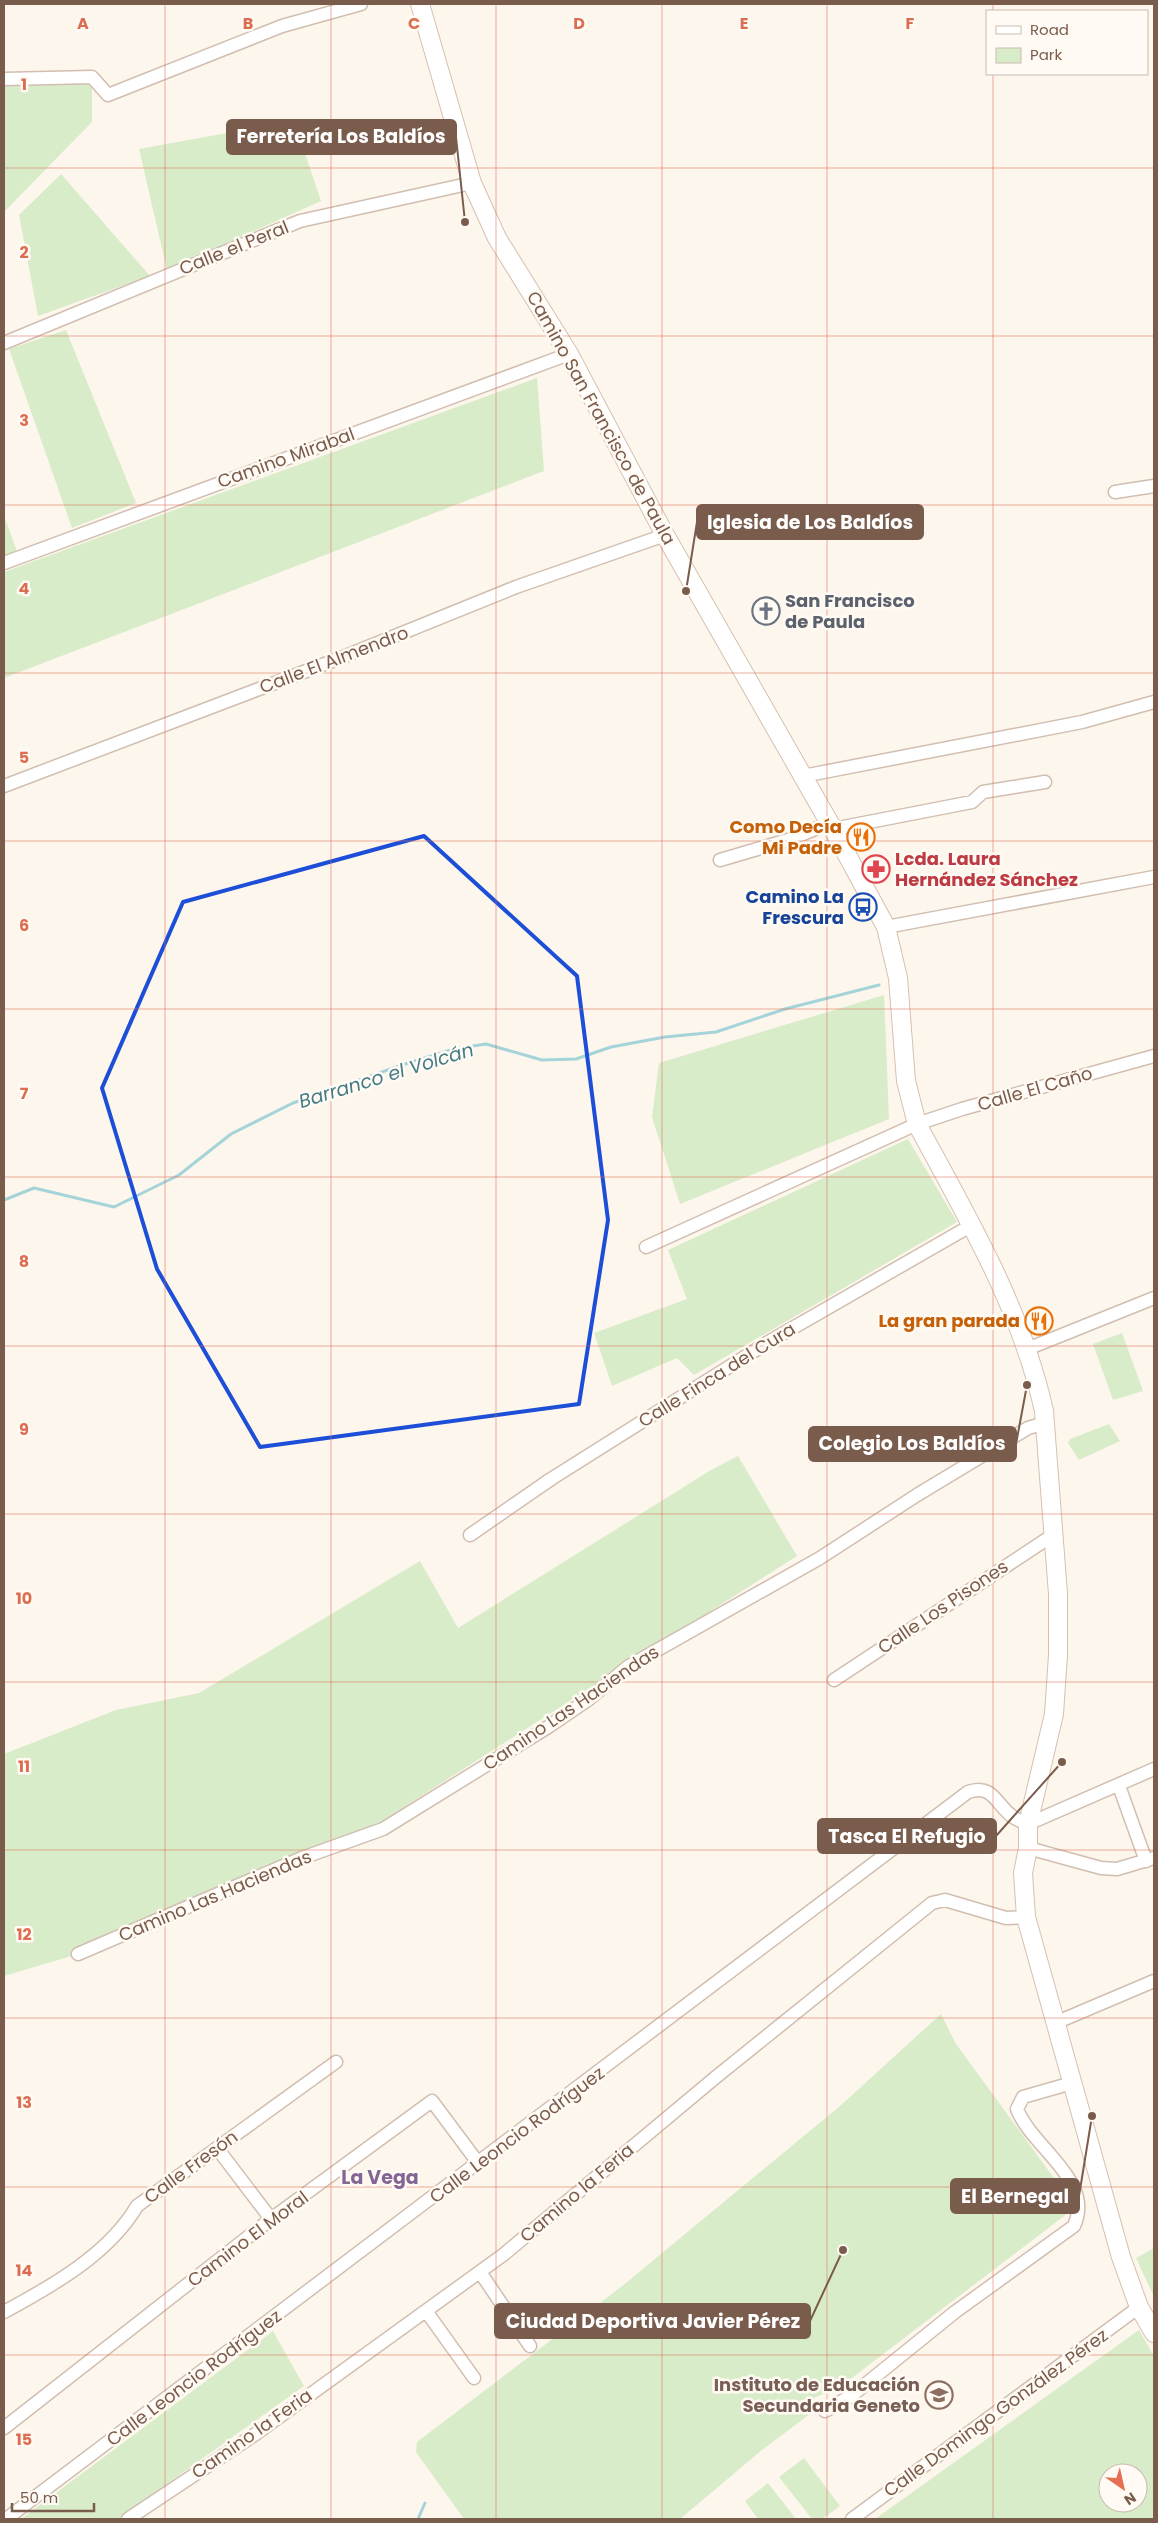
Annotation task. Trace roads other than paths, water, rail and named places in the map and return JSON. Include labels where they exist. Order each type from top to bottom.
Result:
[{"type":"main road","name":"Camino San Francisco de Paula","points":[[420,4],[472,183],[497,238],[568,354],[665,535],[832,826],[886,927],[898,978],[906,1081],[917,1124],[1002,1284],[1027,1349],[1039,1389],[1045,1423],[1058,1594],[1058,1646],[1054,1714],[1028,1824],[1028,1848],[1023,1873],[1026,1917],[1121,2257],[1139,2308],[1154,2333]]},
{"type":"street","points":[[4,79],[92,77],[108,95],[282,26],[361,4]]},
{"type":"street","name":"Calle el Peral","points":[[4,343],[300,221],[472,183]]},
{"type":"street","name":"Camino Mirabal","points":[[4,563],[568,354]]},
{"type":"street","points":[[1115,492],[1154,486]]},
{"type":"street","name":"Calle El Almendro","points":[[4,786],[343,657],[516,587],[665,535]]},
{"type":"street","points":[[803,776],[1082,722],[1154,702]]},
{"type":"street","points":[[720,860],[832,826],[972,802],[983,792],[1045,782]]},
{"type":"street","points":[[886,927],[1154,877]]},
{"type":"street","name":"Calle El Caño","points":[[646,1247],[917,1124],[1154,1056]]},
{"type":"street","name":"Calle Finca del Cura","points":[[470,1535],[551,1479],[770,1341],[972,1226]]},
{"type":"street","points":[[1027,1349],[1154,1298]]},
{"type":"street","name":"Camino Las Haciendas","points":[[78,1954],[302,1858],[383,1828],[548,1727],[589,1699],[629,1666],[820,1558],[917,1495],[1028,1428],[1045,1423]]},
{"type":"street","name":"Calle Los Pisones","points":[[834,1680],[1053,1535]]},
{"type":"street","points":[[1028,1824],[1154,1769]]},
{"type":"street","points":[[1028,1848],[1101,1868],[1117,1869],[1150,1859],[1118,1786]]},
{"type":"street","name":"Calle Leoncio Rodríguez","points":[[6,2519],[479,2164],[968,1792],[978,1789],[985,1790],[1012,1817],[1028,1824]]},
{"type":"street","name":"Camino la Feria","points":[[128,2519],[257,2432],[480,2272],[716,2077],[932,1903],[944,1900],[1006,1918],[1026,1917]]},
{"type":"street","points":[[1055,2023],[1154,1981]]},
{"type":"street","name":"Calle Fresón","points":[[4,2312],[43,2291],[76,2269],[127,2222],[137,2206],[336,2062]]},
{"type":"street","points":[[825,2410],[851,2396],[955,2312],[1074,2226],[1080,2213],[1071,2180],[1022,2123],[1017,2109],[1023,2097],[1072,2083]]},
{"type":"street","name":"Camino El Moral","points":[[4,2428],[271,2220],[432,2101],[479,2164]]},
{"type":"street","points":[[217,2148],[271,2220]]},
{"type":"street","points":[[480,2272],[530,2346]]},
{"type":"street","name":"Calle Domingo González Pérez","points":[[852,2519],[1139,2308]]},
{"type":"street","points":[[426,2311],[474,2378]]},
{"type":"waterway","name":"Barranco el Volcán","points":[[4,1200],[34,1188],[114,1207],[179,1175],[231,1134],[293,1103],[454,1049],[486,1044],[542,1060],[576,1059],[611,1047],[665,1037],[716,1032],[785,1009],[879,985]]},
{"type":"waterway","points":[[418,2519],[425,2503]]},
{"type":"place","name":"Ferretería Los Baldíos","points":[[465,222]]},
{"type":"place","name":"Iglesia de Los Baldíos","points":[[686,591]]},
{"type":"place","name":"San Francisco de Paula","points":[[766,611]]},
{"type":"place","name":"Como Decía Mi Padre","points":[[861,837]]},
{"type":"place","name":"Lcda. Laura Hernández Sánchez","points":[[876,869]]},
{"type":"place","name":"Camino La Frescura","points":[[863,907]]},
{"type":"place","name":"La gran parada","points":[[1039,1321]]},
{"type":"place","name":"Colegio Los Baldíos","points":[[1027,1385]]},
{"type":"place","name":"Tasca El Refugio","points":[[1062,1762]]},
{"type":"place","name":"El Bernegal","points":[[1092,2116]]},
{"type":"place","name":"Ciudad Deportiva Javier Pérez","points":[[843,2250]]},
{"type":"place","name":"Instituto de Educación Secundaria Geneto","points":[[939,2395]]},
{"type":"district","name":"La Vega","points":[[380,2177]]}]
